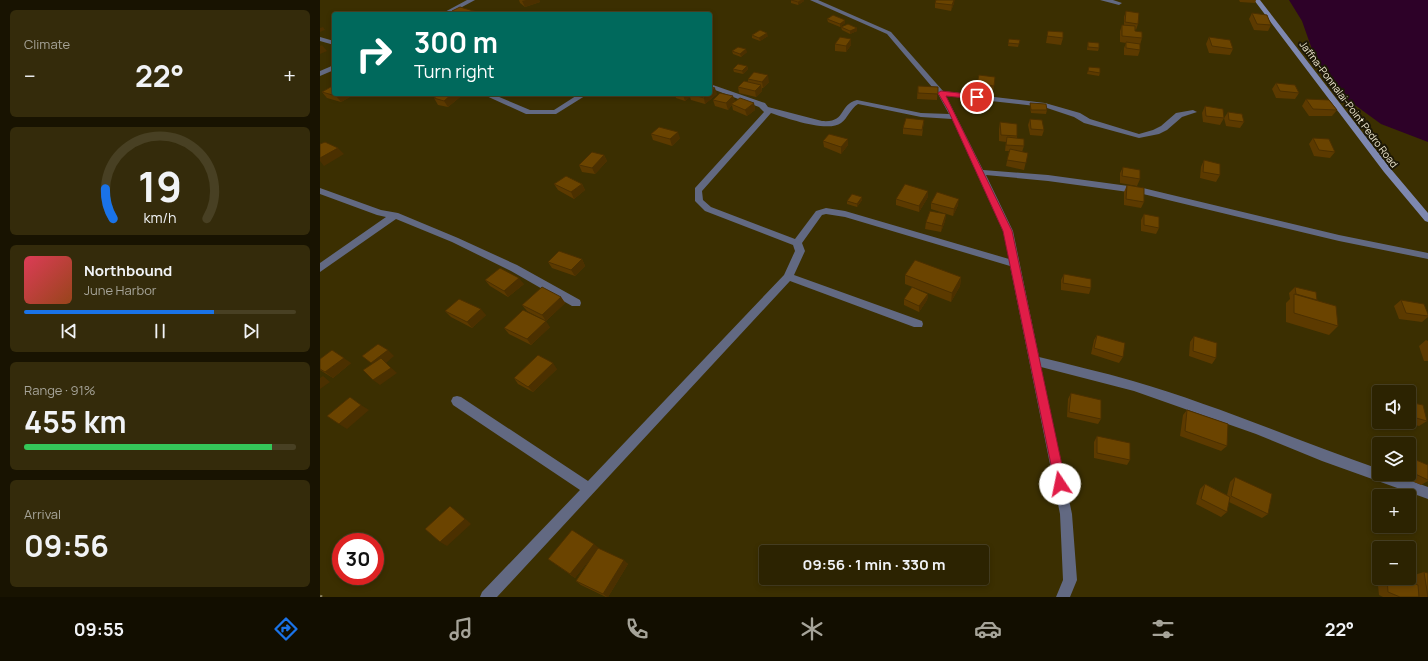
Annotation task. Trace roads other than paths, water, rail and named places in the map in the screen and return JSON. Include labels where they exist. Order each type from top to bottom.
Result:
[{"type":"main road","name":"Jaffna-Ponnalai-Point Pedro Road","points":[[1257,0],[1386,170],[1428,219]]},
{"type":"street","points":[[448,12],[472,0]]},
{"type":"street","points":[[813,0],[889,33],[941,93],[954,116],[1008,231],[1036,361],[1066,514],[1070,580],[1063,597]]},
{"type":"street","points":[[1103,0],[1120,3]]},
{"type":"street","points":[[320,39],[332,42]]},
{"type":"street","points":[[320,74],[332,68]]},
{"type":"street","points":[[712,87],[762,105],[766,109],[825,124],[835,124],[842,119],[851,105],[857,102],[921,115],[954,116]]},
{"type":"street","points":[[941,93],[1045,105],[1077,115],[1087,121],[1139,136],[1156,132],[1164,128],[1178,116],[1193,112]]},
{"type":"street","points":[[491,96],[528,112],[556,112],[581,96]]},
{"type":"street","points":[[486,597],[788,277],[800,251],[797,243],[708,209],[699,201],[698,190],[765,118],[768,112],[766,109]]},
{"type":"street","points":[[980,172],[1048,178],[1143,191],[1339,238],[1428,256]]},
{"type":"street","points":[[320,191],[380,212],[395,215],[455,240],[514,268],[576,303]]},
{"type":"street","points":[[797,243],[819,214],[826,211],[845,214],[1015,264]]},
{"type":"street","points":[[320,268],[395,215]]},
{"type":"street","points":[[788,277],[918,324]]},
{"type":"street","points":[[1036,361],[1134,386],[1258,429],[1322,455],[1428,493]]},
{"type":"street","points":[[457,401],[588,488]]}]
